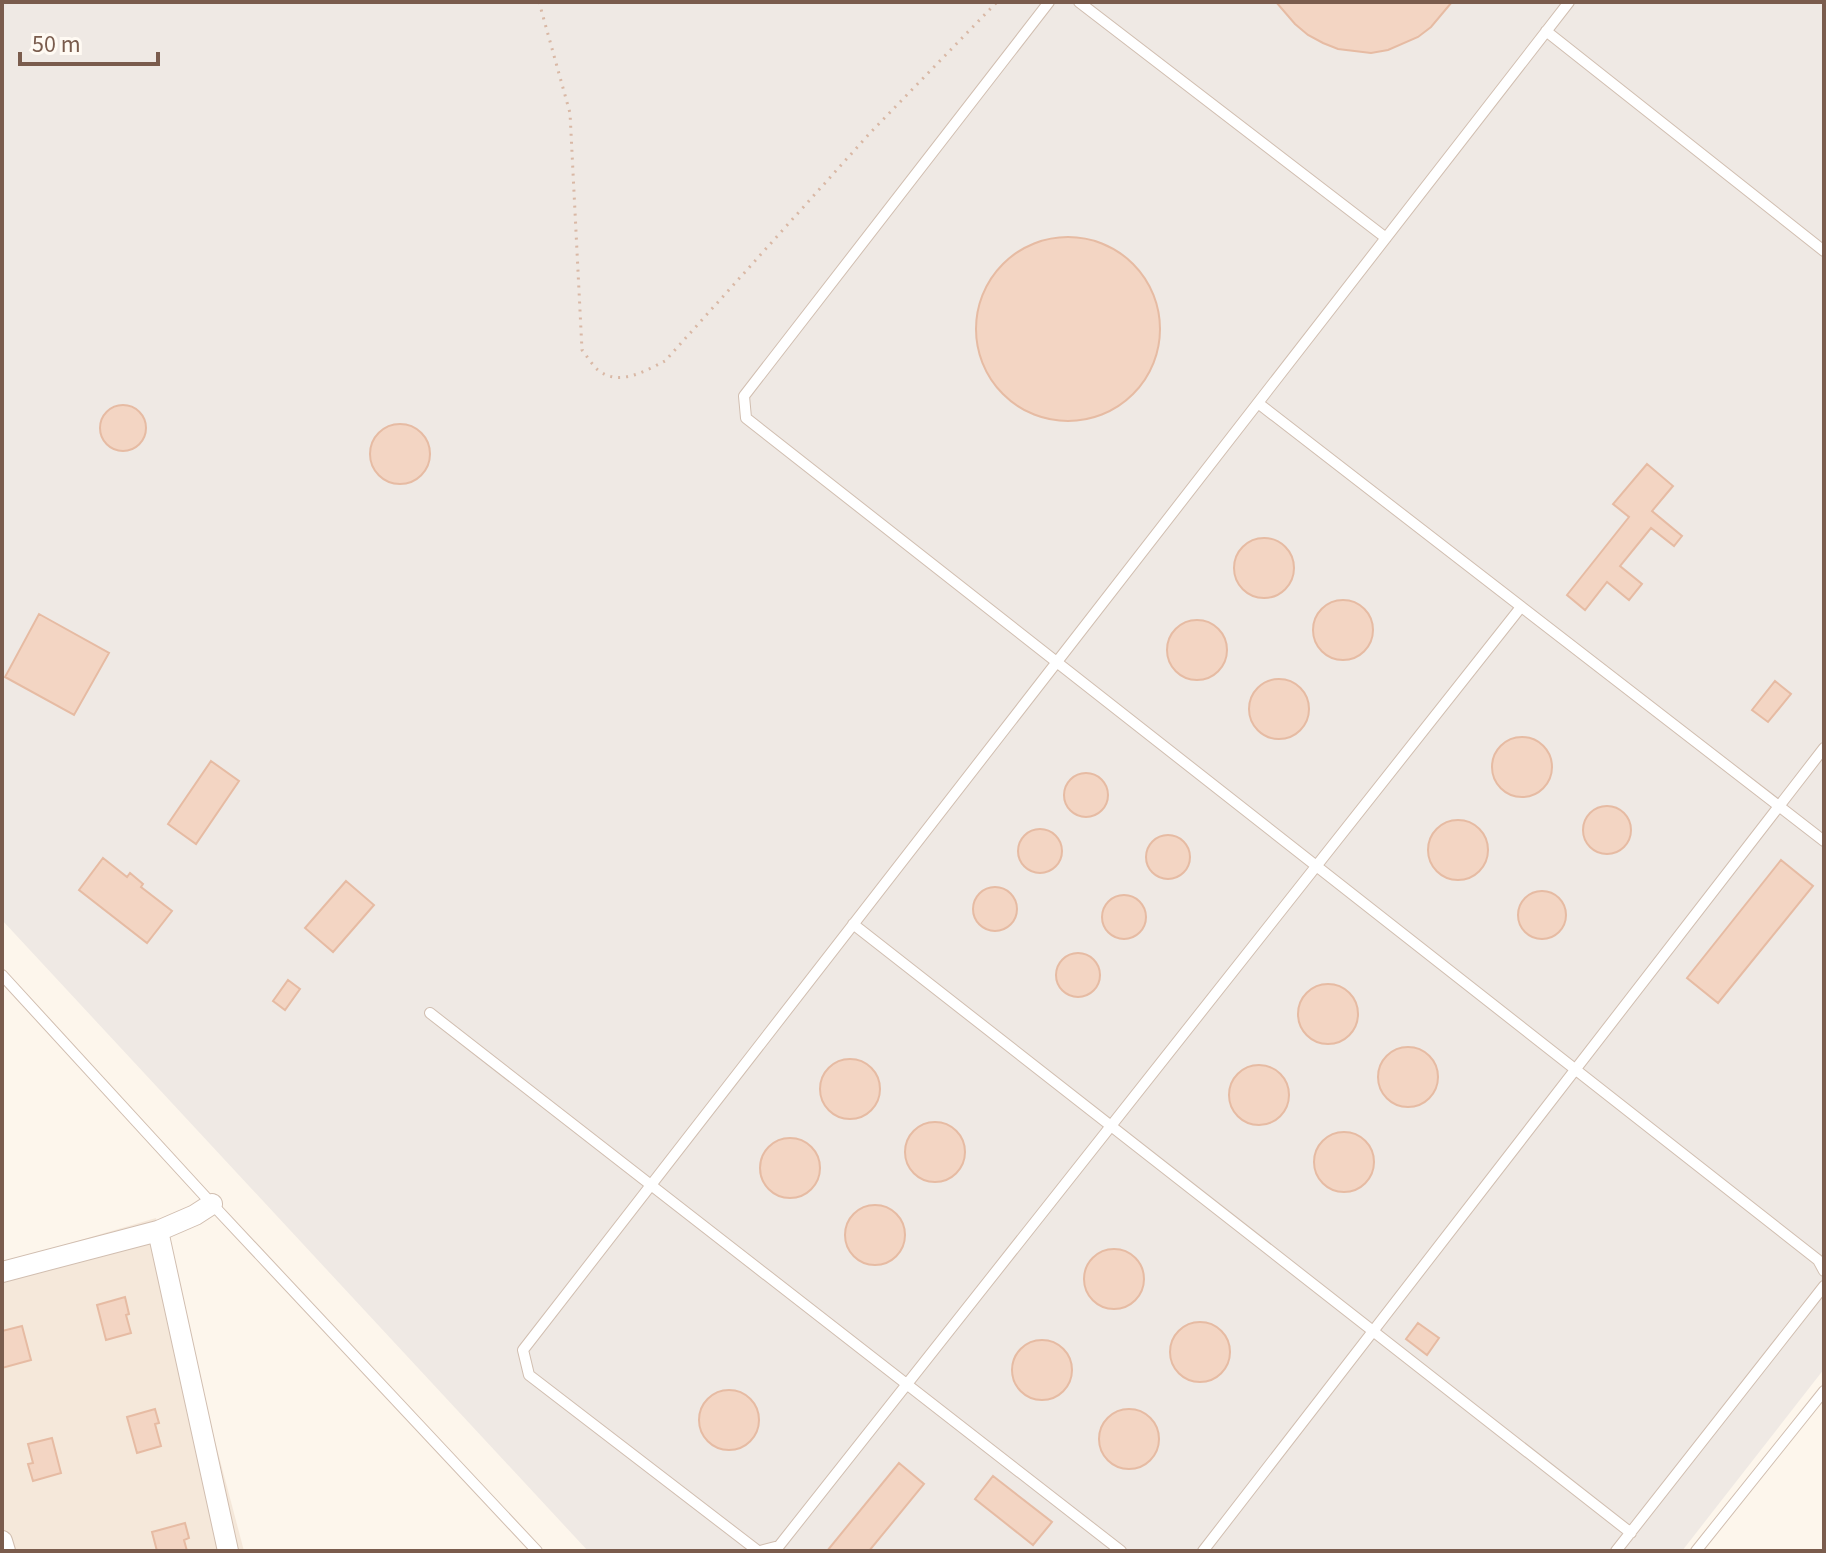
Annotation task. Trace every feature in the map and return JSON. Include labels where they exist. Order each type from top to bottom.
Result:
[{"type":"street","points":[[2,1272],[158,1231],[212,1204]]},
{"type":"street","points":[[158,1231],[228,1551]]},
{"type":"street","points":[[2,1541],[5,1551]]},
{"type":"lane","points":[[1049,2],[744,396],[746,418],[1818,1260],[1824,1271]]},
{"type":"lane","points":[[1079,2],[1386,238]]},
{"type":"lane","points":[[1521,607],[779,1546],[759,1551],[529,1375],[523,1350],[1569,2]]},
{"type":"lane","points":[[1546,31],[1824,251]]},
{"type":"lane","points":[[1258,403],[1824,841]]},
{"type":"lane","points":[[1203,1551],[1824,748]]},
{"type":"lane","points":[[853,924],[1631,1533]]},
{"type":"lane","points":[[2,975],[537,1551]]},
{"type":"lane","points":[[430,1013],[1121,1551]]},
{"type":"lane","points":[[1616,1551],[1824,1286]]},
{"type":"lane","points":[[1696,1551],[1824,1391]]},
{"type":"path","points":[[539,2],[570,113],[582,350],[598,370],[613,378],[637,375],[665,361],[870,133],[997,2]]},
{"type":"shaded area","points":[[2,2],[1824,2],[1824,1369],[1682,1551],[588,1551],[2,920]]},
{"type":"shaded area","points":[[156,1218],[244,1551],[2,1551],[2,1263]]},
{"type":"building","points":[[1276,2],[1452,2],[1418,37],[1388,50],[1371,53],[1338,49],[1308,35]]},
{"type":"building","points":[[1068,237],[1103,244],[1133,264],[1153,294],[1160,329],[1153,364],[1133,394],[1103,414],[1068,421],[1033,414],[1003,394],[983,364],[976,329],[983,294],[1003,264],[1033,244]]},
{"type":"building","points":[[123,405],[139,412],[146,428],[139,444],[123,451],[107,444],[100,428],[107,412]]},
{"type":"building","points":[[400,424],[412,426],[421,433],[428,442],[428,466],[421,475],[412,482],[400,484],[388,482],[379,475],[372,466],[370,454],[372,442],[379,433],[388,426]]},
{"type":"building","points":[[1647,464],[1673,486],[1652,511],[1682,536],[1674,546],[1651,528],[1620,566],[1642,584],[1629,600],[1607,582],[1585,610],[1567,595],[1629,517],[1613,504]]},
{"type":"building","points":[[1264,538],[1276,540],[1285,547],[1292,556],[1292,580],[1285,589],[1276,596],[1264,598],[1252,596],[1243,589],[1236,580],[1234,568],[1236,556],[1243,547],[1252,540]]},
{"type":"building","points":[[1343,600],[1355,602],[1364,609],[1371,618],[1371,642],[1364,651],[1355,658],[1343,660],[1331,658],[1322,651],[1315,642],[1313,630],[1315,618],[1322,609],[1331,602]]},
{"type":"building","points":[[39,614],[109,653],[74,715],[5,677]]},
{"type":"building","points":[[1197,620],[1209,622],[1218,629],[1225,638],[1225,662],[1218,671],[1209,678],[1197,680],[1185,678],[1176,671],[1169,662],[1167,650],[1169,638],[1176,629],[1185,622]]},
{"type":"building","points":[[1279,679],[1291,681],[1300,688],[1307,697],[1307,721],[1300,730],[1291,737],[1279,739],[1267,737],[1258,730],[1251,721],[1249,709],[1251,697],[1258,688],[1267,681]]},
{"type":"building","points":[[1775,681],[1791,694],[1768,722],[1752,710]]},
{"type":"building","points":[[1522,737],[1534,739],[1543,746],[1550,755],[1550,779],[1543,788],[1534,795],[1522,797],[1510,795],[1501,788],[1494,779],[1492,767],[1494,755],[1501,746],[1510,739]]},
{"type":"building","points":[[211,761],[239,781],[196,844],[168,824]]},
{"type":"building","points":[[1086,773],[1102,779],[1108,795],[1102,811],[1086,817],[1070,811],[1064,795],[1070,779]]},
{"type":"building","points":[[1607,806],[1616,807],[1624,813],[1630,821],[1630,839],[1624,847],[1616,853],[1607,854],[1598,853],[1590,847],[1584,839],[1583,830],[1584,821],[1590,813],[1598,807]]},
{"type":"building","points":[[1458,820],[1470,822],[1479,829],[1486,838],[1486,862],[1479,871],[1470,878],[1458,880],[1446,878],[1437,871],[1430,862],[1428,850],[1430,838],[1437,829],[1446,822]]},
{"type":"building","points":[[1040,829],[1056,835],[1062,851],[1056,867],[1040,873],[1024,867],[1018,851],[1024,835]]},
{"type":"building","points":[[1168,835],[1184,841],[1190,857],[1184,873],[1168,879],[1152,873],[1146,857],[1152,841]]},
{"type":"building","points":[[103,858],[127,877],[130,873],[143,884],[141,887],[172,911],[147,943],[79,890]]},
{"type":"building","points":[[1781,860],[1813,886],[1718,1003],[1687,978]]},
{"type":"building","points":[[346,881],[374,905],[333,952],[305,928]]},
{"type":"building","points":[[995,887],[1011,893],[1017,909],[1011,925],[995,931],[979,925],[973,909],[979,893]]},
{"type":"building","points":[[1542,891],[1551,892],[1559,898],[1565,906],[1565,924],[1559,932],[1551,938],[1542,939],[1533,938],[1525,932],[1519,924],[1518,915],[1519,906],[1525,898],[1533,892]]},
{"type":"building","points":[[1124,895],[1140,901],[1146,917],[1140,933],[1124,939],[1108,933],[1102,917],[1108,901]]},
{"type":"building","points":[[1078,953],[1094,959],[1100,975],[1094,991],[1078,997],[1062,991],[1056,975],[1062,959]]},
{"type":"building","points":[[288,980],[300,989],[285,1010],[273,1001]]},
{"type":"building","points":[[1328,984],[1340,986],[1349,993],[1356,1002],[1356,1026],[1349,1035],[1340,1042],[1328,1044],[1316,1042],[1307,1035],[1300,1026],[1298,1014],[1300,1002],[1307,993],[1316,986]]},
{"type":"building","points":[[1408,1047],[1420,1049],[1429,1056],[1436,1065],[1436,1089],[1429,1098],[1420,1105],[1408,1107],[1396,1105],[1387,1098],[1380,1089],[1378,1077],[1380,1065],[1387,1056],[1396,1049]]},
{"type":"building","points":[[850,1059],[862,1061],[871,1068],[878,1077],[878,1101],[871,1110],[862,1117],[850,1119],[838,1117],[829,1110],[822,1101],[820,1089],[822,1077],[829,1068],[838,1061]]},
{"type":"building","points":[[1259,1065],[1271,1067],[1280,1074],[1287,1083],[1287,1107],[1280,1116],[1271,1123],[1259,1125],[1247,1123],[1238,1116],[1231,1107],[1229,1095],[1231,1083],[1238,1074],[1247,1067]]},
{"type":"building","points":[[935,1122],[947,1124],[956,1131],[963,1140],[963,1164],[956,1173],[947,1180],[935,1182],[923,1180],[914,1173],[907,1164],[905,1152],[907,1140],[914,1131],[923,1124]]},
{"type":"building","points":[[1344,1132],[1356,1134],[1365,1141],[1372,1150],[1372,1174],[1365,1183],[1356,1190],[1344,1192],[1332,1190],[1323,1183],[1316,1174],[1314,1162],[1316,1150],[1323,1141],[1332,1134]]},
{"type":"building","points":[[790,1138],[802,1140],[811,1147],[818,1156],[818,1180],[811,1189],[802,1196],[790,1198],[778,1196],[769,1189],[762,1180],[760,1168],[762,1156],[769,1147],[778,1140]]},
{"type":"building","points":[[875,1205],[887,1207],[896,1214],[903,1223],[903,1247],[896,1256],[887,1263],[875,1265],[863,1263],[854,1256],[847,1247],[845,1235],[847,1223],[854,1214],[863,1207]]},
{"type":"building","points":[[1114,1249],[1126,1251],[1135,1258],[1142,1267],[1142,1291],[1135,1300],[1126,1307],[1114,1309],[1102,1307],[1093,1300],[1086,1291],[1084,1279],[1086,1267],[1093,1258],[1102,1251]]},
{"type":"building","points":[[125,1297],[131,1333],[106,1340],[97,1305]]},
{"type":"building","points":[[1200,1322],[1212,1324],[1221,1331],[1228,1340],[1228,1364],[1221,1373],[1212,1380],[1200,1382],[1188,1380],[1179,1373],[1172,1364],[1170,1352],[1172,1340],[1179,1331],[1188,1324]]},
{"type":"building","points":[[1418,1323],[1439,1338],[1427,1355],[1406,1339]]},
{"type":"building","points":[[22,1326],[31,1360],[2,1368],[2,1331]]},
{"type":"building","points":[[1042,1340],[1054,1342],[1063,1349],[1070,1358],[1070,1382],[1063,1391],[1054,1398],[1042,1400],[1030,1398],[1021,1391],[1014,1382],[1012,1370],[1014,1358],[1021,1349],[1030,1342]]},
{"type":"building","points":[[729,1390],[741,1392],[750,1399],[757,1408],[757,1432],[750,1441],[741,1448],[729,1450],[717,1448],[708,1441],[701,1432],[699,1420],[701,1408],[708,1399],[717,1392]]},
{"type":"building","points":[[155,1409],[159,1423],[155,1424],[161,1446],[137,1453],[127,1417]]},
{"type":"building","points":[[1129,1409],[1141,1411],[1150,1418],[1157,1427],[1157,1451],[1150,1460],[1141,1467],[1129,1469],[1117,1467],[1108,1460],[1101,1451],[1099,1439],[1101,1427],[1108,1418],[1117,1411]]},
{"type":"building","points":[[52,1438],[61,1473],[33,1481],[28,1464],[33,1463],[28,1444]]},
{"type":"building","points":[[899,1463],[924,1484],[869,1551],[827,1551]]},
{"type":"building","points":[[993,1476],[1052,1522],[1033,1545],[975,1499]]},
{"type":"building","points":[[185,1523],[189,1538],[184,1540],[187,1551],[157,1551],[152,1532]]}]
